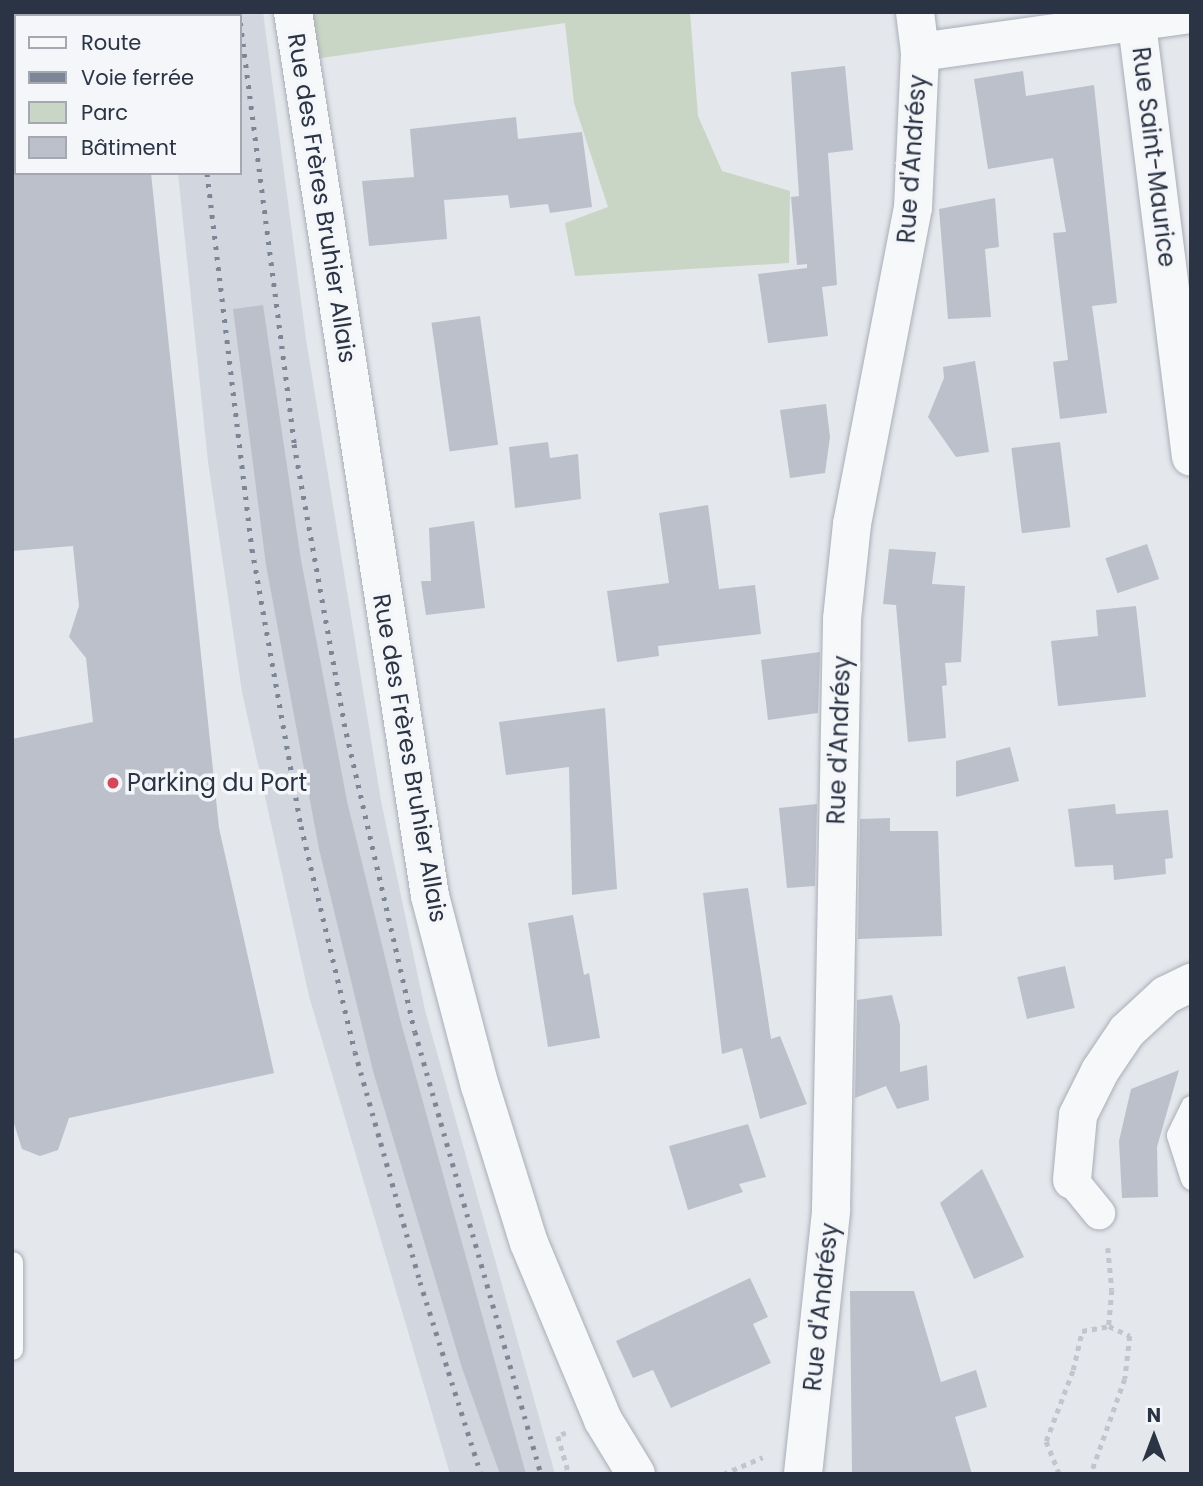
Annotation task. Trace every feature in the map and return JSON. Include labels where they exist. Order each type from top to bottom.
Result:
[{"type":"street","name":"Rue des Frères Bruhier Allais","points":[[293,12],[430,896],[480,1086],[529,1243],[603,1420],[636,1474]]},
{"type":"street","name":"Rue d'Andrésy","points":[[803,1474],[831,1210],[842,619],[852,524],[913,208],[920,52],[915,12]]},
{"type":"street","points":[[920,52],[1137,24],[1191,14]]},
{"type":"street","name":"Rue Saint-Maurice","points":[[1137,24],[1191,457]]},
{"type":"street","points":[[1099,1213],[1072,1180],[1078,1115],[1100,1071],[1127,1031],[1166,995],[1191,983]]},
{"type":"lane","points":[[1191,1106],[1177,1135],[1191,1179]]},
{"type":"lane","points":[[12,1262],[12,1349]]},
{"type":"path","points":[[1109,1326],[1110,1256]]},
{"type":"path","points":[[1059,1474],[1046,1441],[1073,1370],[1082,1331],[1109,1326],[1129,1336],[1125,1379],[1091,1474]]},
{"type":"path","points":[[558,1436],[569,1474]]},
{"type":"shaded area","points":[[161,12],[263,12],[306,339],[381,801],[425,1010],[555,1474],[450,1474],[309,996],[242,692],[208,462],[178,175],[242,175],[242,14]]},
{"type":"green space","points":[[302,12],[690,12],[698,116],[722,171],[790,191],[789,263],[575,276],[565,223],[608,207],[574,103],[565,23],[314,59]]},
{"type":"building","points":[[845,66],[853,150],[828,153],[837,285],[822,287],[828,336],[768,343],[758,274],[807,268],[807,264],[797,265],[791,197],[799,196],[791,72]]},
{"type":"building","points":[[1023,71],[1026,96],[1094,85],[1117,303],[1092,306],[1107,413],[1060,419],[1053,362],[1068,360],[1053,233],[1066,232],[1053,158],[988,169],[974,79]]},
{"type":"building","points":[[516,117],[518,139],[582,132],[592,207],[550,213],[548,204],[510,208],[508,195],[444,200],[447,239],[369,246],[362,181],[414,177],[410,129]]},
{"type":"building","name":"Parking du Port","points":[[12,173],[151,175],[219,828],[274,1073],[69,1118],[58,1150],[40,1156],[22,1149],[12,1117],[12,739],[93,722],[86,658],[69,637],[79,606],[73,546],[12,551]]},
{"type":"building","points":[[995,198],[999,247],[985,249],[991,317],[948,319],[939,209]]},
{"type":"building","points":[[263,305],[301,560],[347,801],[400,1019],[526,1474],[500,1474],[462,1368],[373,1071],[319,849],[266,565],[233,309]]},
{"type":"building","points":[[480,316],[498,445],[450,452],[431,323]]},
{"type":"building","points":[[975,361],[989,452],[956,457],[928,417],[944,378],[943,367]]},
{"type":"building","points":[[826,404],[830,437],[825,473],[790,478],[780,410]]},
{"type":"building","points":[[548,442],[550,458],[578,454],[581,499],[515,508],[509,447]]},
{"type":"building","points":[[1060,442],[1070,527],[1022,533],[1011,448]]},
{"type":"building","points":[[708,505],[719,589],[755,585],[761,634],[658,646],[659,656],[617,662],[607,591],[669,583],[659,513]]},
{"type":"building","points":[[474,521],[485,608],[426,615],[421,581],[431,581],[429,528]]},
{"type":"building","points":[[1147,544],[1159,579],[1117,593],[1105,558]]},
{"type":"building","points":[[889,549],[936,552],[932,584],[965,586],[961,662],[945,663],[947,685],[942,686],[946,738],[908,742],[896,605],[883,604]]},
{"type":"building","points":[[1136,606],[1146,697],[1058,706],[1051,641],[1098,636],[1096,610]]},
{"type":"building","points":[[820,652],[818,713],[768,720],[761,660]]},
{"type":"building","points":[[605,708],[617,889],[572,895],[569,767],[506,775],[499,722]]},
{"type":"building","points":[[1010,747],[1019,781],[956,797],[956,761]]},
{"type":"building","points":[[817,804],[815,886],[787,888],[779,808]]},
{"type":"building","points":[[1115,804],[1116,814],[1168,810],[1173,858],[1165,859],[1166,874],[1114,880],[1113,865],[1075,867],[1068,809]]},
{"type":"building","points":[[890,818],[890,831],[938,831],[942,936],[858,939],[860,819]]},
{"type":"building","points":[[748,888],[771,1039],[780,1036],[807,1104],[760,1119],[742,1048],[722,1054],[703,893]]},
{"type":"building","points":[[573,915],[584,975],[589,973],[600,1038],[548,1047],[528,923]]},
{"type":"building","points":[[1065,966],[1075,1008],[1027,1019],[1017,977]]},
{"type":"building","points":[[892,995],[900,1025],[900,1072],[927,1065],[929,1100],[897,1109],[886,1086],[855,1098],[857,1000]]},
{"type":"building","points":[[1179,1070],[1157,1147],[1158,1197],[1122,1198],[1119,1141],[1131,1089]]},
{"type":"building","points":[[748,1124],[766,1177],[739,1184],[743,1192],[688,1210],[669,1146]]},
{"type":"building","points":[[982,1169],[1024,1257],[974,1279],[940,1203]]},
{"type":"building","points":[[750,1278],[768,1317],[753,1324],[771,1363],[671,1408],[653,1370],[633,1378],[616,1341]]},
{"type":"building","points":[[850,1291],[914,1291],[941,1382],[976,1370],[987,1407],[955,1417],[972,1474],[852,1474]]},
{"type":"railway","points":[[242,36],[294,444],[344,723],[415,1032],[541,1474]]},
{"type":"railway","points":[[207,175],[252,549],[301,826],[355,1052],[420,1282],[481,1474]]},
{"type":"place","name":"Parking du Port","points":[[113,783]]}]
